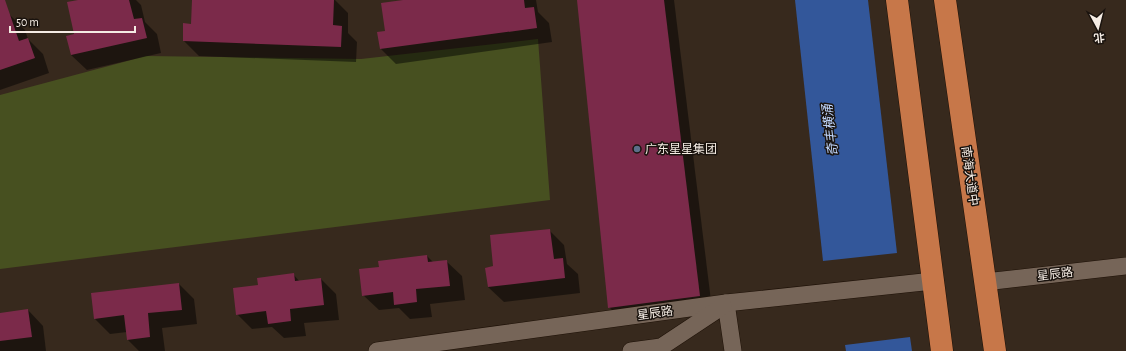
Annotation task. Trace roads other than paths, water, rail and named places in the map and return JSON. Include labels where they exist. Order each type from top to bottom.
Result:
[{"type":"highway","points":[[896,0],[942,351]]},
{"type":"highway","name":"南海大道中","points":[[945,0],[995,351]]},
{"type":"street","name":"星辰路","points":[[985,282],[1126,266]]},
{"type":"street","name":"星辰路","points":[[377,351],[726,303],[933,281]]},
{"type":"street","points":[[631,351],[661,347],[726,303],[733,351]]},
{"type":"water","name":"奇丰横涌","points":[[795,0],[868,0],[897,253],[823,261]]},
{"type":"water","points":[[910,337],[912,351],[846,351],[845,345]]},
{"type":"place","name":"广东星星集团","points":[[637,149]]}]
